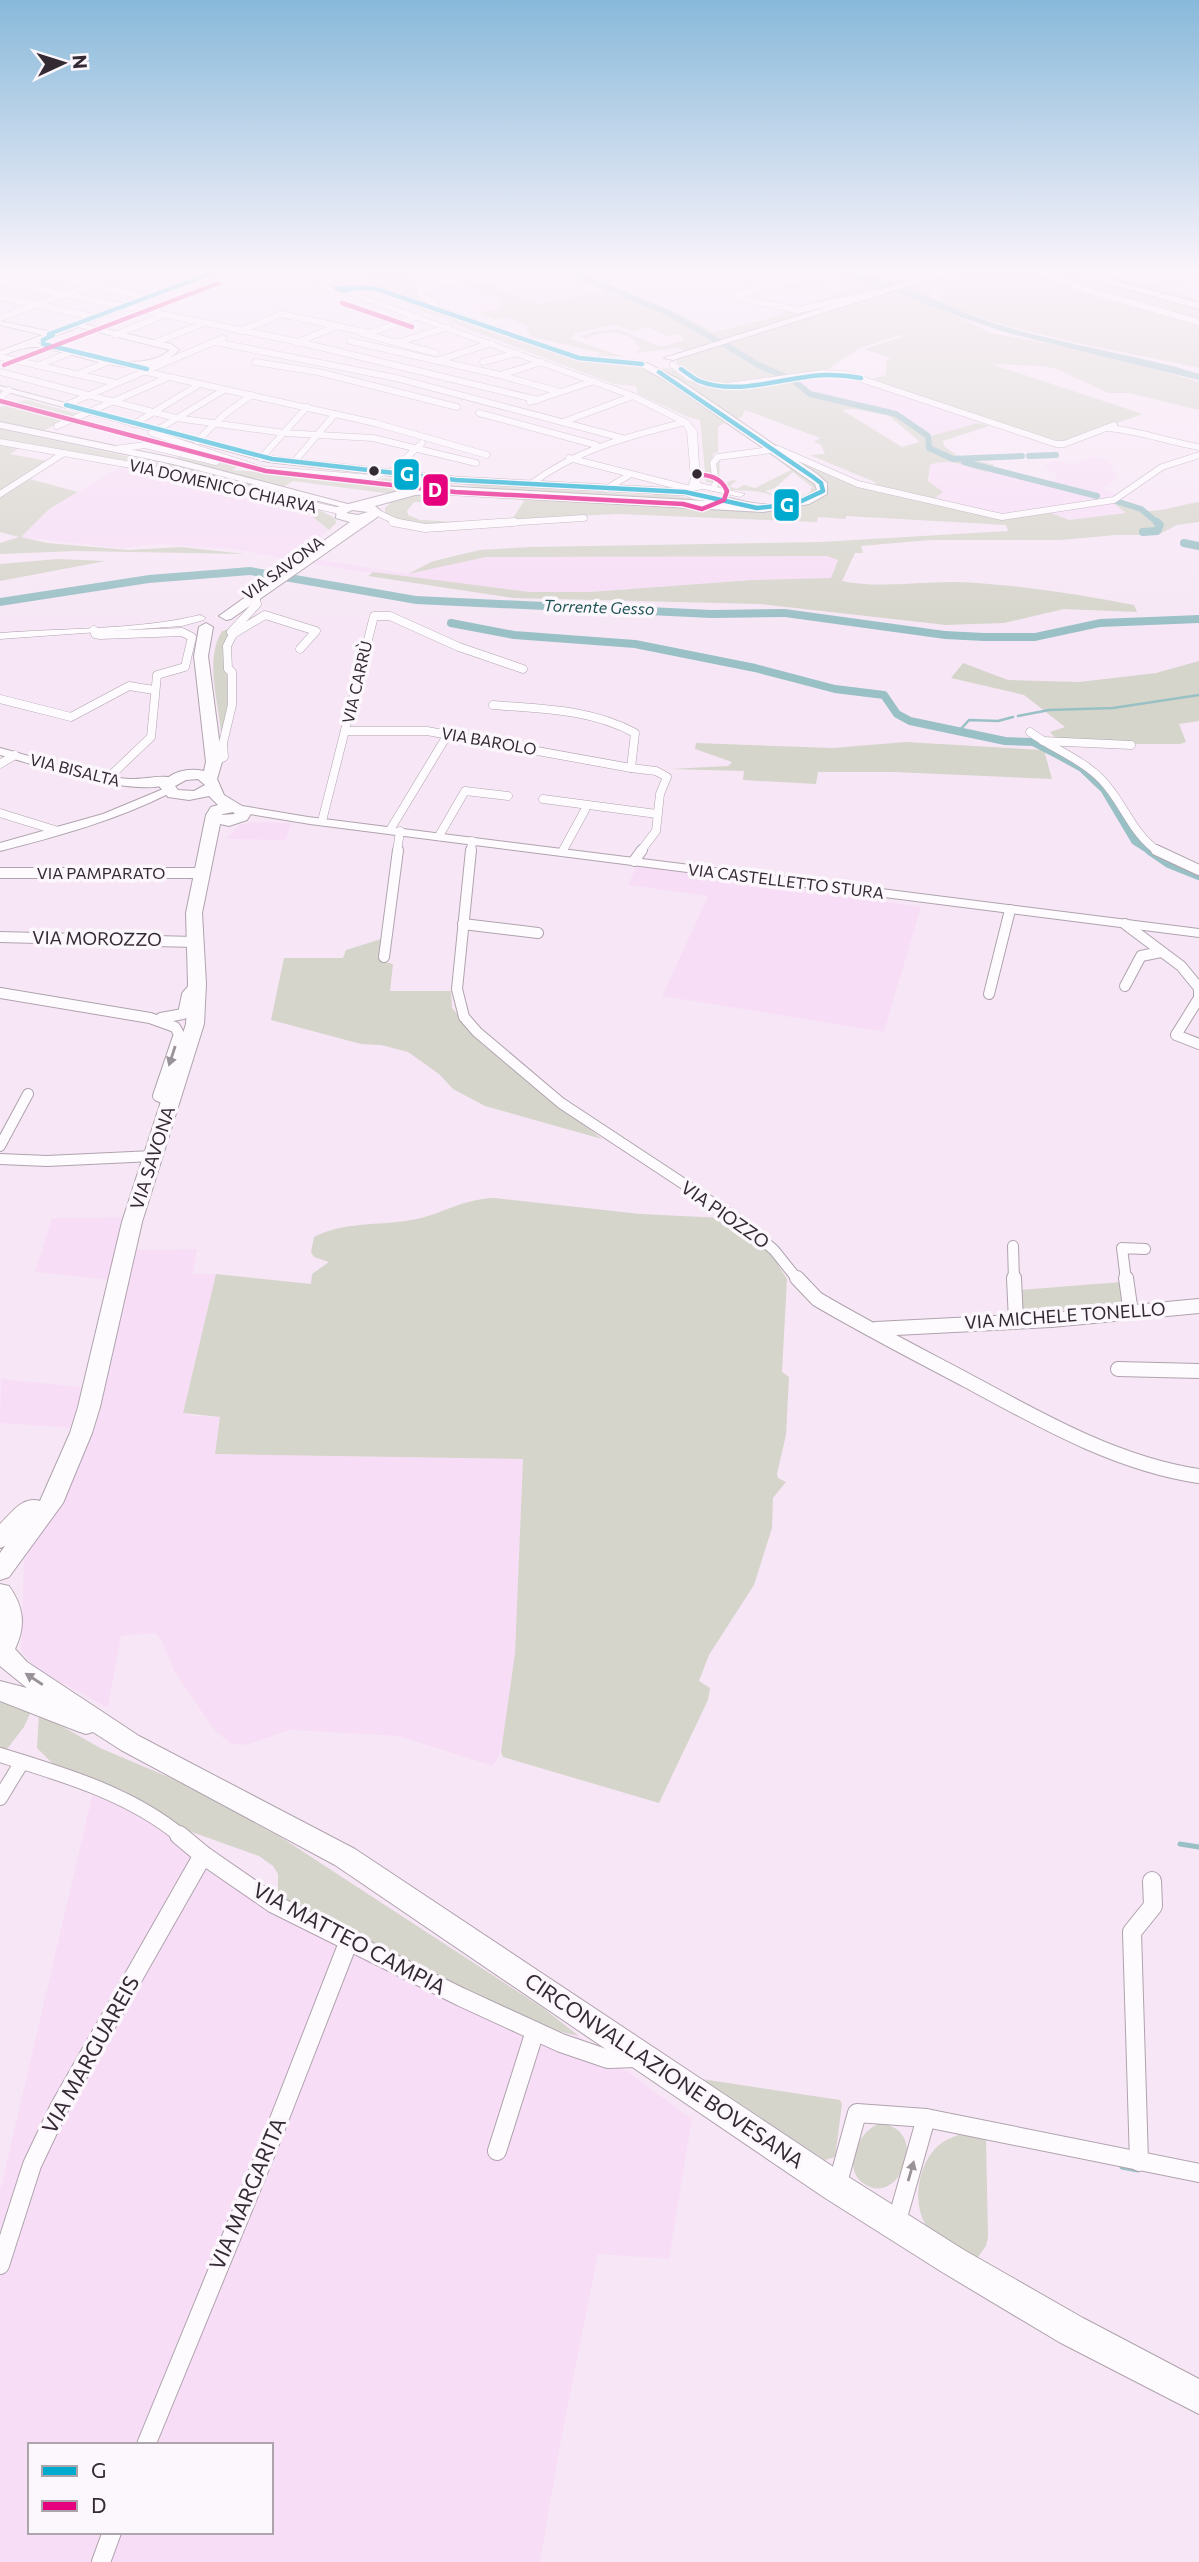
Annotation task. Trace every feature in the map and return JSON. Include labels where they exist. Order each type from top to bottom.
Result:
[{"type":"main road","points":[[621,392],[685,422],[692,431],[700,490],[737,501],[796,504],[814,499],[823,491],[821,483],[695,392]]},
{"type":"main road","name":"VIA SAVONA","points":[[211,621],[258,592],[358,512],[414,491],[700,490]]},
{"type":"main road","points":[[0,636],[211,621],[201,656],[212,755],[210,783],[218,797],[237,814]]},
{"type":"main road","points":[[176,788],[212,755]]},
{"type":"main road","points":[[176,788],[200,794],[210,783]]},
{"type":"main road","points":[[176,788],[207,804],[219,820],[237,814]]},
{"type":"main road","points":[[208,846],[237,814]]},
{"type":"main road","name":"VIA SAVONA","points":[[0,1571],[51,1503],[90,1404],[132,1222],[195,1024],[197,984],[194,913],[214,815]]},
{"type":"main road","name":"VIA SAVONA","points":[[0,1539],[18,1523],[67,1466]]},
{"type":"main road","points":[[0,1593],[10,1615],[10,1634],[1,1653]]},
{"type":"main road","name":"CIRCONVALLAZIONE BOVESANA","points":[[1,1653],[66,1708],[345,1857],[896,2225],[1071,2330],[1199,2398]]},
{"type":"main road","name":"CIRCONVALLAZIONE BOVESANA","points":[[0,1691],[66,1708]]},
{"type":"street","points":[[14,392],[261,458],[456,481],[606,489],[700,490],[716,483],[715,459],[772,449],[783,450],[827,473],[858,484],[1002,517],[1114,500],[1162,467],[1199,455]]},
{"type":"street","points":[[27,395],[36,392]]},
{"type":"street","points":[[77,392],[176,418],[316,436],[371,438],[476,463]]},
{"type":"street","points":[[66,405],[97,392]]},
{"type":"street","points":[[57,426],[136,392]]},
{"type":"street","points":[[134,424],[187,392]]},
{"type":"street","points":[[222,392],[153,434],[268,470],[371,478],[387,472],[427,438]]},
{"type":"street","points":[[233,392],[307,407],[487,455],[456,481]]},
{"type":"street","points":[[398,392],[597,445]]},
{"type":"street","points":[[430,399],[452,392]]},
{"type":"street","points":[[456,392],[622,438]]},
{"type":"street","points":[[507,392],[538,400]]},
{"type":"street","points":[[480,413],[513,407],[560,392]]},
{"type":"street","points":[[900,392],[1056,444],[1064,444],[1110,427],[1166,442],[1199,447]]},
{"type":"street","points":[[197,441],[251,395]]},
{"type":"street","points":[[540,430],[633,396]]},
{"type":"street","points":[[261,458],[307,407]]},
{"type":"street","points":[[294,462],[335,414]]},
{"type":"street","points":[[531,484],[569,458],[597,445],[685,422]]},
{"type":"street","points":[[0,425],[114,449],[131,449],[145,445],[239,468],[250,466]]},
{"type":"street","name":"VIA DOMENICO CHIARVA","points":[[0,442],[137,466],[358,512]]},
{"type":"street","points":[[131,449],[153,457],[167,454],[221,464]]},
{"type":"street","points":[[0,494],[64,453]]},
{"type":"street","points":[[167,454],[404,526],[425,528],[584,518]]},
{"type":"street","points":[[569,458],[700,490]]},
{"type":"street","points":[[606,489],[631,474]]},
{"type":"street","name":"VIA SAVONA","points":[[233,634],[231,632],[257,604],[258,592]]},
{"type":"street","name":"VIA SAVONA","points":[[233,634],[261,616],[270,616],[316,631],[300,649]]},
{"type":"street","name":"VIA CARRÙ","points":[[312,820],[345,731],[374,616],[390,616],[459,647],[523,668]]},
{"type":"street","points":[[94,630],[96,635],[182,632],[192,637],[185,667],[157,675],[151,737],[107,779]]},
{"type":"street","points":[[212,755],[224,757],[223,743],[232,705],[232,672],[229,668],[227,646],[233,634]]},
{"type":"street","points":[[0,699],[71,717],[130,686],[154,690]]},
{"type":"street","points":[[493,705],[572,712],[633,731],[635,735],[631,768]]},
{"type":"street","name":"VIA BAROLO","points":[[345,731],[427,731],[662,772],[667,777],[660,794],[656,831],[634,862]]},
{"type":"street","points":[[1030,732],[1093,771],[1109,787],[1147,843],[1170,858],[1199,870]]},
{"type":"street","points":[[384,957],[395,831],[448,734]]},
{"type":"street","points":[[1043,741],[1131,745]]},
{"type":"street","name":"VIA BISALTA","points":[[0,751],[107,779],[176,788]]},
{"type":"street","points":[[0,764],[15,755]]},
{"type":"street","points":[[0,847],[58,831],[176,788]]},
{"type":"street","points":[[439,836],[465,791],[508,796]]},
{"type":"street","points":[[543,799],[657,814]]},
{"type":"street","points":[[562,852],[584,810]]},
{"type":"street","points":[[0,814],[58,831]]},
{"type":"street","name":"VIA CASTELLETTO STURA","points":[[237,814],[312,820],[1199,933]]},
{"type":"street","name":"VIA PIOZZO","points":[[472,841],[457,989],[464,1017],[477,1032],[561,1103],[743,1223],[774,1250],[817,1299],[1020,1409],[1092,1443],[1165,1471],[1199,1476]]},
{"type":"street","name":"VIA PAMPARATO","points":[[0,873],[201,873]]},
{"type":"street","points":[[989,993],[1010,910]]},
{"type":"street","points":[[463,924],[538,933]]},
{"type":"street","points":[[1125,924],[1181,966],[1199,988],[1199,998],[1176,1035],[1199,1044]]},
{"type":"street","name":"VIA MOROZZO","points":[[0,937],[194,942]]},
{"type":"street","points":[[1125,986],[1141,956],[1161,951]]},
{"type":"street","points":[[0,993],[150,1018],[168,1018],[183,1014],[187,995],[197,984]]},
{"type":"street","points":[[150,1018],[175,1027],[179,1034],[158,1096],[171,1102]]},
{"type":"street","points":[[0,1146],[28,1094]]},
{"type":"street","points":[[0,1159],[47,1161],[153,1156]]},
{"type":"street","points":[[1013,1246],[1016,1321]]},
{"type":"street","points":[[1131,1313],[1122,1248],[1145,1249]]},
{"type":"street","name":"VIA MICHELE TONELLO","points":[[869,1328],[898,1330],[1199,1306]]},
{"type":"street","points":[[914,1352],[916,1335],[930,1326]]},
{"type":"street","name":"VIA MICHELE TONELLO","points":[[887,1337],[905,1335],[930,1326]]},
{"type":"street","points":[[1118,1369],[1199,1371]]},
{"type":"street","name":"VIA MATTEO CAMPIA","points":[[0,1755],[110,1793],[164,1822],[203,1855],[274,1904],[348,1943],[535,2031],[608,2059],[643,2057]]},
{"type":"street","points":[[0,1798],[22,1762]]},
{"type":"street","name":"VIA MARGUAREIS","points":[[0,2265],[37,2153],[203,1855]]},
{"type":"street","points":[[1139,2162],[1132,1932],[1153,1906],[1152,1881]]},
{"type":"street","name":"VIA MARGARITA","points":[[147,2443],[270,2143],[348,1943]]},
{"type":"street","points":[[497,2151],[535,2031]]},
{"type":"street","points":[[836,2187],[857,2113],[870,2112],[926,2118],[1199,2173]]},
{"type":"street","points":[[896,2225],[926,2118]]},
{"type":"street","points":[[101,2562],[111,2534]]},
{"type":"shaded area","points":[[637,392],[803,392],[826,400],[900,416],[927,437],[978,423],[989,426],[943,441],[944,446],[956,455],[994,465],[986,472],[951,462],[930,465],[928,481],[943,492],[934,499],[1001,517],[1051,513],[1069,520],[1126,513],[1112,502],[1117,501],[1149,511],[1199,502],[1199,522],[1177,525],[1158,535],[1116,535],[1060,540],[930,540],[861,546],[863,553],[855,553],[842,581],[885,585],[959,582],[1004,585],[1134,605],[1137,612],[1064,609],[1004,623],[946,625],[760,604],[513,598],[368,576],[373,572],[530,592],[590,592],[752,580],[831,578],[838,560],[827,556],[486,557],[408,574],[431,562],[480,550],[820,542],[1008,531],[1006,525],[846,516],[846,519],[818,517],[817,522],[617,514],[518,519],[513,518],[523,500],[435,494],[429,502],[414,502],[407,511],[408,515],[420,520],[461,522],[412,524],[385,515],[385,508],[394,500],[421,493],[756,511],[793,508],[811,503],[826,492],[790,456],[835,478],[866,487],[877,483],[810,455],[825,454],[821,445],[814,442],[820,438],[745,410],[742,417],[730,420],[753,436],[748,438],[724,423],[718,427],[718,452],[713,454],[712,460],[720,460],[719,481],[706,482],[700,420]],"holes":[[[853,409],[888,415],[920,442],[902,447],[842,410]]]},
{"type":"shaded area","points":[[803,392],[892,392],[966,416],[978,423],[927,437],[900,416],[826,400]]},
{"type":"shaded area","points":[[908,392],[1075,392],[1143,414],[1062,442],[1006,426]]},
{"type":"shaded area","points":[[1105,392],[1199,392],[1199,410],[1129,393]]},
{"type":"shaded area","points":[[27,400],[79,414],[42,431],[0,423],[0,407]]},
{"type":"shaded area","points":[[0,429],[163,464],[181,456],[164,445],[185,448],[240,465],[232,470],[376,481],[385,478],[483,488],[457,483],[630,494],[655,493],[719,502],[550,494],[392,494],[293,481],[277,491],[322,505],[317,509],[335,518],[336,523],[329,530],[309,514],[259,501],[265,498],[265,493],[0,441]]},
{"type":"shaded area","points":[[0,444],[21,447],[10,454],[47,461],[0,491]]},
{"type":"shaded area","points":[[1094,457],[1108,460],[1117,478],[1102,489],[1120,495],[1114,499],[1127,513],[1068,520],[1051,513],[1001,517],[929,501],[930,465],[933,463],[947,461],[1047,484],[1055,479],[1057,474],[1043,467],[1053,461],[1073,464]]},
{"type":"shaded area","points":[[783,459],[814,481],[818,491],[809,497],[793,500],[785,499],[762,492],[732,490],[720,487],[732,480],[737,481],[729,486],[736,489],[744,485],[755,488],[791,470],[778,460]],"holes":[[[793,472],[812,487],[810,492],[794,498],[776,496],[765,491],[775,488]]]},
{"type":"shaded area","points":[[124,465],[266,497],[260,501],[309,514],[329,530],[295,556],[408,574],[486,557],[828,556],[838,559],[832,578],[752,580],[590,592],[530,592],[355,571],[234,549],[160,544],[120,548],[20,537],[49,509]]},
{"type":"shaded area","points":[[30,479],[78,492],[49,509],[21,537],[47,543],[129,550],[181,547],[245,554],[76,551],[0,554],[0,543],[19,537],[0,532],[0,498]]},
{"type":"shaded area","points":[[58,559],[106,561],[0,581],[0,564]]},
{"type":"shaded area","points":[[229,629],[226,655],[227,708],[221,733],[214,681],[214,655],[222,631]]},
{"type":"shaded area","points":[[1199,661],[1199,721],[1179,724],[1186,742],[1180,744],[1101,744],[1056,739],[1050,732],[1065,727],[1024,695],[951,678],[963,663],[1008,680],[1079,682],[1156,673]]},
{"type":"shaded area","points":[[906,742],[1044,750],[1052,779],[894,772],[818,772],[816,784],[743,780],[744,771],[670,769],[728,766],[732,762],[695,749],[696,743],[832,748]]},
{"type":"shaded area","points":[[251,822],[291,823],[286,840],[226,839],[238,826]]},
{"type":"shaded area","points":[[637,865],[921,907],[884,1032],[662,996],[708,896],[628,885]]},
{"type":"shaded area","points":[[381,939],[381,961],[393,964],[390,991],[451,991],[452,1008],[483,1045],[602,1139],[485,1106],[453,1089],[439,1074],[408,1052],[381,1045],[361,1044],[271,1020],[284,958],[343,958],[346,950]]},
{"type":"shaded area","points":[[495,1198],[641,1214],[722,1218],[735,1222],[769,1251],[787,1279],[782,1372],[789,1377],[786,1435],[777,1474],[778,1478],[786,1482],[773,1498],[772,1528],[754,1585],[709,1655],[699,1681],[710,1688],[708,1700],[659,1803],[503,1757],[501,1752],[515,1653],[523,1459],[215,1454],[220,1417],[183,1413],[216,1274],[311,1284],[312,1274],[329,1262],[314,1257],[311,1252],[314,1237],[338,1228],[422,1218],[471,1201]]},
{"type":"shaded area","points":[[126,1217],[111,1280],[35,1272],[52,1218]]},
{"type":"shaded area","points":[[197,1249],[193,1274],[216,1274],[183,1413],[220,1417],[216,1454],[523,1459],[515,1653],[501,1752],[493,1766],[398,1736],[290,1730],[246,1745],[230,1743],[215,1731],[174,1671],[161,1639],[155,1633],[121,1636],[108,1708],[38,1670],[21,1652],[24,1555],[68,1490],[93,1433],[137,1250]]},
{"type":"shaded area","points":[[1121,1282],[1124,1305],[1021,1313],[1020,1290]]},
{"type":"shaded area","points":[[1,1379],[83,1387],[70,1428],[0,1423]]},
{"type":"shaded area","points":[[0,1698],[32,1709],[24,1727],[7,1749],[0,1749]]},
{"type":"shaded area","points":[[39,1713],[100,1748],[185,1784],[279,1836],[543,2008],[579,2036],[549,2029],[381,1949],[287,1900],[278,1892],[278,1874],[273,1866],[259,1856],[186,1830],[125,1791],[53,1764],[37,1748]]},
{"type":"shaded area","points":[[103,1782],[152,1807],[287,1900],[549,2029],[579,2036],[692,2119],[669,2259],[598,2254],[540,2562],[0,2562],[0,2191],[92,1796]]},
{"type":"shaded area","points":[[702,2079],[840,2100],[842,2104],[835,2157],[825,2160]]},
{"type":"shaded area","points":[[878,2124],[894,2128],[904,2137],[907,2149],[900,2175],[891,2184],[879,2188],[866,2185],[858,2179],[853,2162],[858,2144],[870,2129]]},
{"type":"shaded area","points":[[964,2133],[986,2138],[988,2237],[986,2246],[978,2257],[963,2253],[931,2232],[919,2207],[919,2184],[926,2162],[942,2143]]},
{"type":"waterway","points":[[807,392],[896,414],[928,436],[929,448],[953,459],[1022,456]]},
{"type":"waterway","points":[[1029,456],[1056,455]]},
{"type":"waterway","points":[[964,462],[1097,496]]},
{"type":"waterway","points":[[1116,501],[1141,509],[1159,524]]},
{"type":"waterway","points":[[1143,532],[1157,531],[1159,524]]},
{"type":"waterway","points":[[1184,543],[1199,546]]},
{"type":"waterway","name":"Torrente Gesso","points":[[0,602],[149,579],[250,571],[416,600],[711,614],[785,613],[945,635],[984,637],[1035,637],[1100,623],[1199,619]]},
{"type":"waterway","points":[[451,623],[514,635],[635,644],[755,668],[835,689],[884,695],[897,714],[910,721],[1005,741],[1033,742],[1082,768],[1104,789],[1135,841],[1152,852]]},
{"type":"waterway","points":[[1018,716],[1049,710],[1113,708],[1199,695]]},
{"type":"waterway","points":[[960,730],[969,720],[998,721],[1013,717]]},
{"type":"waterway","points":[[1150,850],[1169,863],[1199,875]]},
{"type":"waterway","points":[[1180,1844],[1199,1847]]},
{"type":"waterway","points":[[1122,2167],[1138,2170]]},
{"type":"transit line","name":"G","points":[[66,405],[272,459],[456,480],[685,492],[757,508],[795,504],[823,491],[821,483],[813,477],[688,392]]},
{"type":"transit line","name":"D","points":[[0,401],[266,471],[455,492],[683,504],[702,509],[724,500],[727,491],[722,482],[710,476],[695,474]]}]
